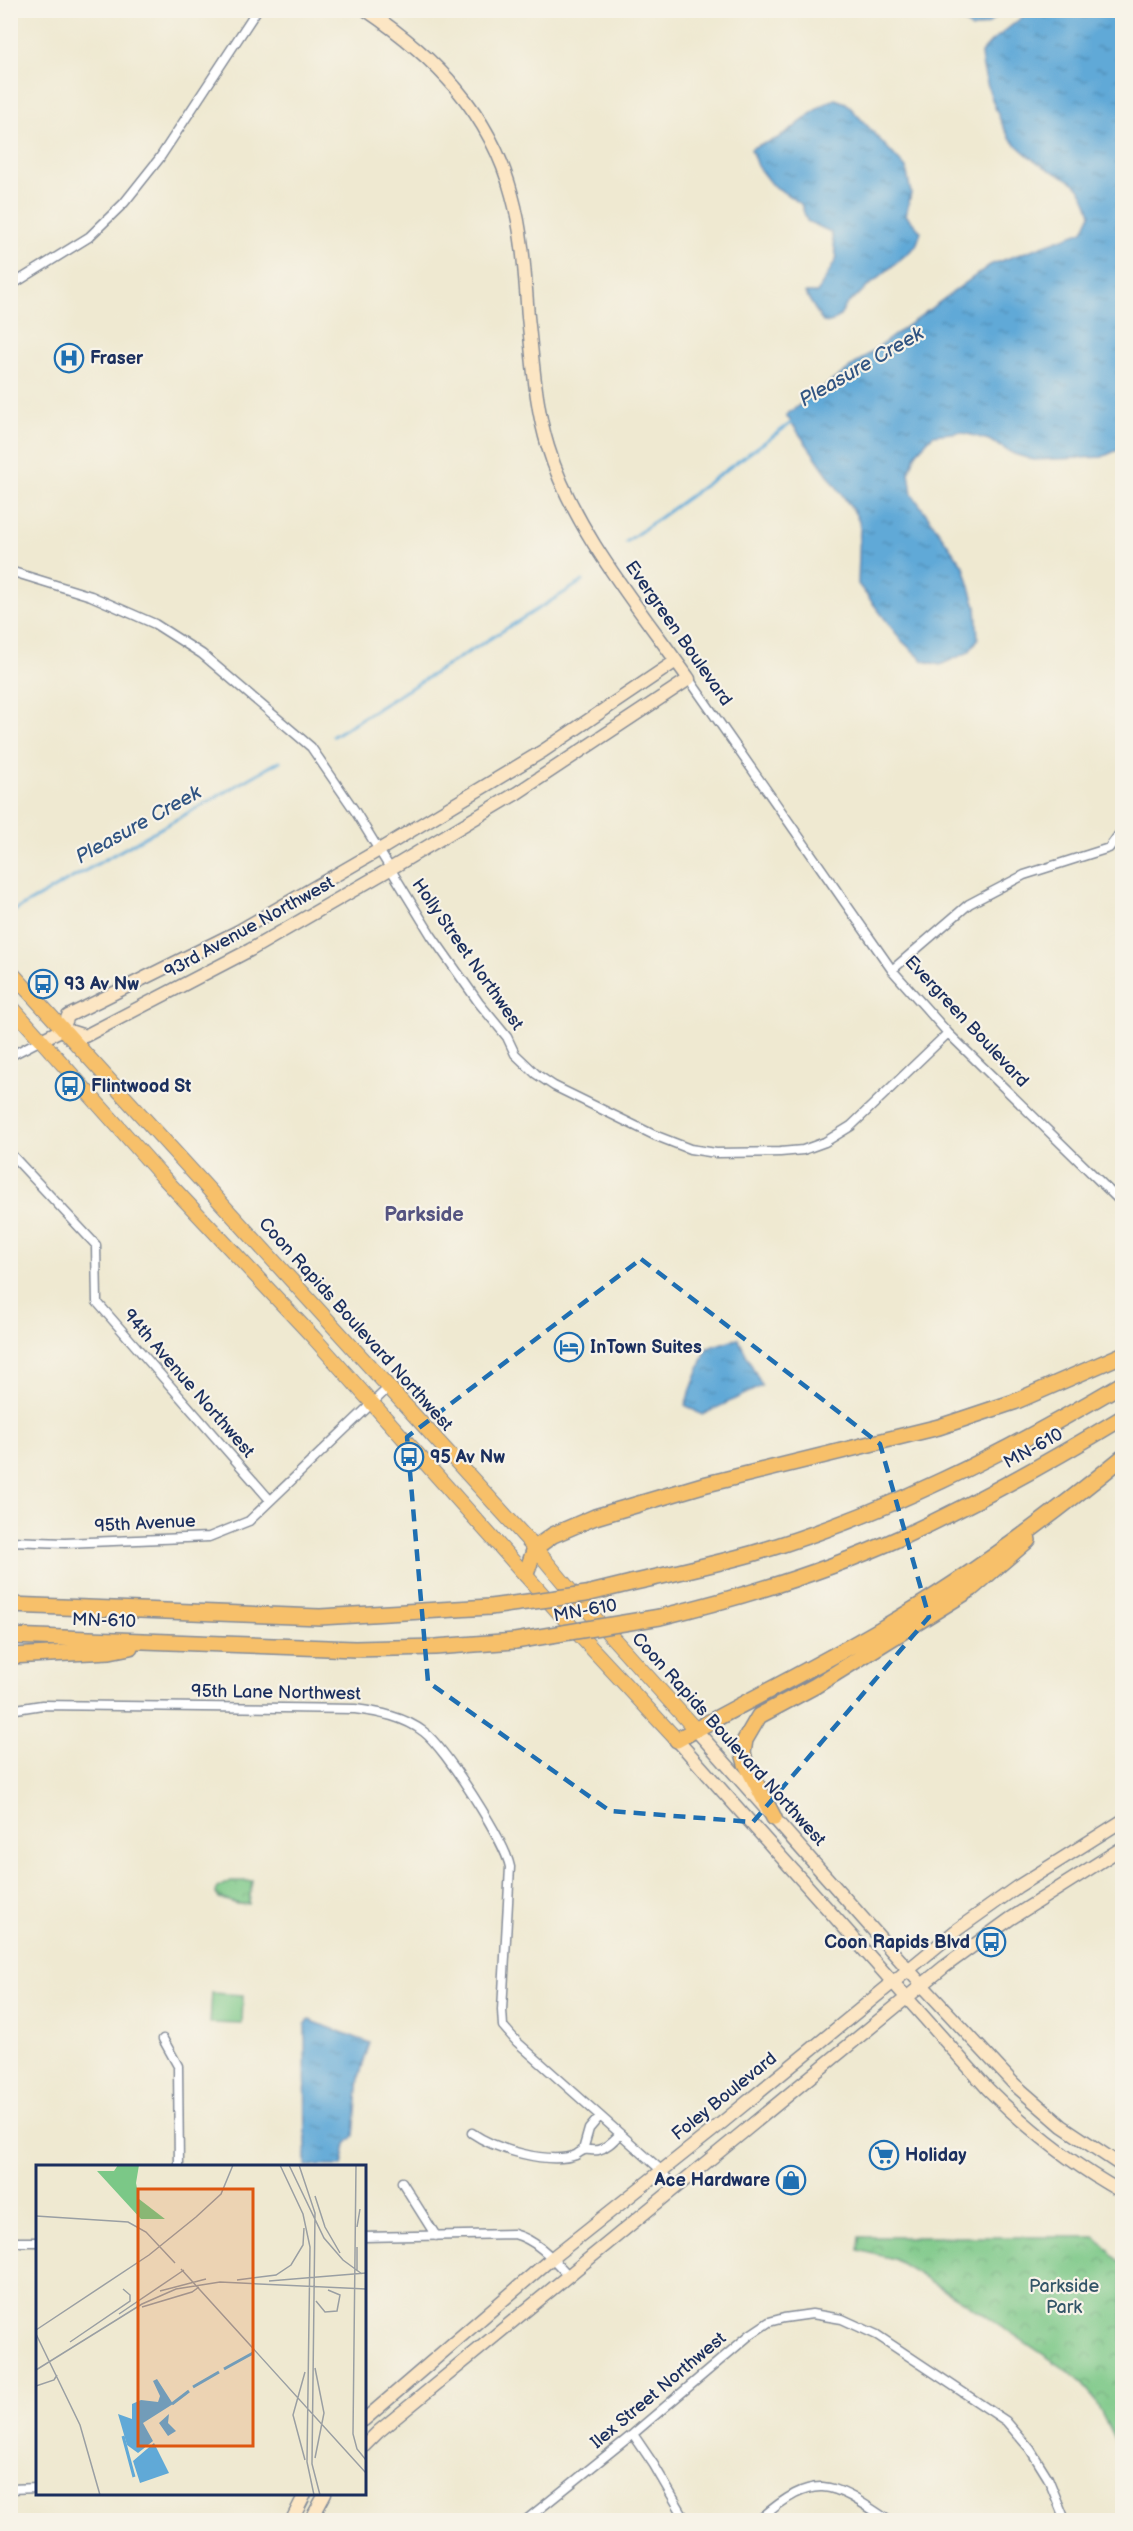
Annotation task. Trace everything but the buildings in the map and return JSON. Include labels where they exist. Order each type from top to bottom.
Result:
[{"type":"highway","points":[[526,1574],[535,1548],[553,1535],[595,1517],[704,1485],[939,1427],[1014,1402],[1122,1355]]},
{"type":"highway","name":"MN-610","points":[[10,1605],[320,1617],[490,1608],[586,1594],[751,1554],[849,1520],[930,1487],[1010,1448],[1122,1384]]},
{"type":"highway","name":"MN-610","points":[[10,1636],[355,1649],[435,1647],[515,1641],[660,1617],[776,1585],[902,1537],[1028,1474],[1122,1418]]},
{"type":"highway","points":[[774,1818],[746,1764],[743,1753],[745,1740],[759,1716],[815,1686],[971,1589],[1073,1498],[1122,1458]]},
{"type":"highway","points":[[677,1740],[883,1628],[960,1578],[1073,1498]]},
{"type":"highway","points":[[10,1656],[110,1651],[157,1642]]},
{"type":"main road","name":"Evergreen Boulevard","points":[[366,10],[419,49],[447,76],[489,136],[502,164],[516,212],[539,410],[557,475],[588,535],[689,679]]},
{"type":"main road","name":"93rd Avenue Northwest","points":[[676,661],[543,751],[379,850],[239,931],[68,1016],[63,1029],[85,1036],[250,950],[517,793],[689,679]]},
{"type":"main road","name":"Coon Rapids Boulevard Northwest","points":[[10,971],[535,1548],[573,1595],[908,1970],[1015,2085],[1062,2126],[1122,2166]]},
{"type":"main road","points":[[10,1005],[163,1177],[373,1403],[677,1740],[905,1998],[1013,2114],[1081,2167],[1122,2192]]},
{"type":"main road","points":[[41,1040],[63,1029]]},
{"type":"main road","name":"Foley Boulevard","points":[[366,2418],[552,2258],[713,2130],[958,1929],[1122,1821]]},
{"type":"main road","points":[[366,2444],[905,1998],[1010,1919],[1121,1849]]},
{"type":"main road","points":[[292,2520],[305,2495]]},
{"type":"main road","points":[[311,2520],[324,2495]]},
{"type":"street","points":[[10,286],[89,237],[124,203],[159,159],[257,10]]},
{"type":"street","name":"Holly Street Northwest","points":[[10,571],[91,596],[155,624],[202,654],[311,747],[356,811],[431,934],[525,1064],[554,1086],[663,1139],[690,1149],[716,1153],[803,1150],[836,1137],[861,1118],[948,1033]]},
{"type":"street","name":"Evergreen Boulevard","points":[[689,679],[892,970],[948,1033],[1122,1203]]},
{"type":"street","points":[[892,970],[969,904],[1024,875],[1109,848],[1122,830]]},
{"type":"street","points":[[10,1056],[41,1040]]},
{"type":"street","name":"94th Avenue Northwest","points":[[10,1153],[96,1245],[97,1302],[270,1500]]},
{"type":"street","points":[[270,1500],[388,1388]]},
{"type":"street","name":"95th Avenue","points":[[10,1541],[65,1543],[209,1537],[249,1521],[270,1500]]},
{"type":"street","name":"95th Lane Northwest","points":[[10,1710],[42,1705],[355,1708],[374,1711],[408,1723],[425,1732],[442,1751],[490,1823],[504,1846],[510,1867],[501,2010],[503,2026],[517,2042],[661,2170],[675,2189]]},
{"type":"street","points":[[163,2039],[178,2066],[179,2165]]},
{"type":"street","points":[[584,2150],[589,2129],[600,2116]]},
{"type":"street","points":[[472,2133],[485,2142],[540,2158],[575,2155],[584,2150],[598,2150],[608,2146],[620,2134]]},
{"type":"street","points":[[402,2182],[436,2236]]},
{"type":"street","points":[[366,2237],[514,2234],[527,2238],[552,2258],[569,2276]]},
{"type":"street","points":[[10,2242],[36,2242]]},
{"type":"street","name":"Ilex Street Northwest","points":[[526,2520],[633,2434],[750,2334],[769,2322],[802,2314],[842,2319],[877,2335],[1006,2421],[1030,2449],[1048,2478],[1065,2520]]},
{"type":"street","points":[[633,2434],[687,2520]]},
{"type":"street","points":[[759,2520],[798,2491],[827,2487],[842,2492],[888,2520]]},
{"type":"street","points":[[10,2489],[36,2488]]},
{"type":"highlighted area","points":[[641,1259],[880,1444],[929,1617],[753,1822],[610,1811],[428,1682],[407,1437]]},
{"type":"green space","points":[[230,1881],[252,1881],[249,1904],[238,1904],[219,1898],[216,1894],[217,1888]]},
{"type":"green space","points":[[212,1993],[243,1995],[242,2024],[210,2023]]},
{"type":"green space","name":"Parkside Park","points":[[859,2237],[1096,2237],[1122,2265],[1122,2454],[1089,2389],[1068,2371],[977,2310],[894,2259],[858,2250]]},
{"type":"water","points":[[957,11],[1003,11],[988,24],[972,29],[962,21]]},
{"type":"water","points":[[1030,11],[1122,11],[1122,448],[1102,457],[1034,460],[1014,454],[989,440],[960,432],[933,435],[917,452],[909,472],[912,494],[964,567],[976,607],[978,639],[969,652],[940,665],[924,661],[902,641],[858,584],[860,524],[855,513],[786,415],[990,265],[1083,231],[1091,214],[1081,190],[1068,179],[1033,159],[1012,140],[997,111],[984,73],[981,53],[991,42]]},
{"type":"water","points":[[835,99],[846,103],[906,168],[911,193],[906,215],[921,232],[916,246],[845,306],[840,316],[830,323],[823,322],[805,293],[817,293],[837,258],[831,232],[807,221],[801,204],[771,184],[757,166],[751,149],[775,140],[818,108]]},
{"type":"water","points":[[738,1338],[762,1386],[702,1415],[685,1405],[707,1348]]},
{"type":"water","points":[[309,2020],[370,2043],[359,2077],[354,2136],[346,2144],[342,2165],[306,2165],[305,2025]]},
{"type":"waterway","name":"Pleasure Creek","points":[[626,542],[794,421]]},
{"type":"waterway","name":"Pleasure Creek","points":[[333,736],[583,581]]},
{"type":"waterway","name":"Pleasure Creek","points":[[10,913],[280,761]]},
{"type":"place","name":"Fraser","points":[[69,358]]},
{"type":"place","name":"93 Av Nw","points":[[43,984]]},
{"type":"place","name":"Flintwood St","points":[[70,1086]]},
{"type":"place","name":"InTown Suites","points":[[569,1347]]},
{"type":"place","name":"95 Av Nw","points":[[409,1457]]},
{"type":"place","name":"Coon Rapids Blvd","points":[[991,1942]]},
{"type":"place","name":"Holiday","points":[[884,2155]]},
{"type":"place","name":"Ace Hardware","points":[[791,2180]]},
{"type":"district","name":"Parkside","points":[[424,1214]]}]
